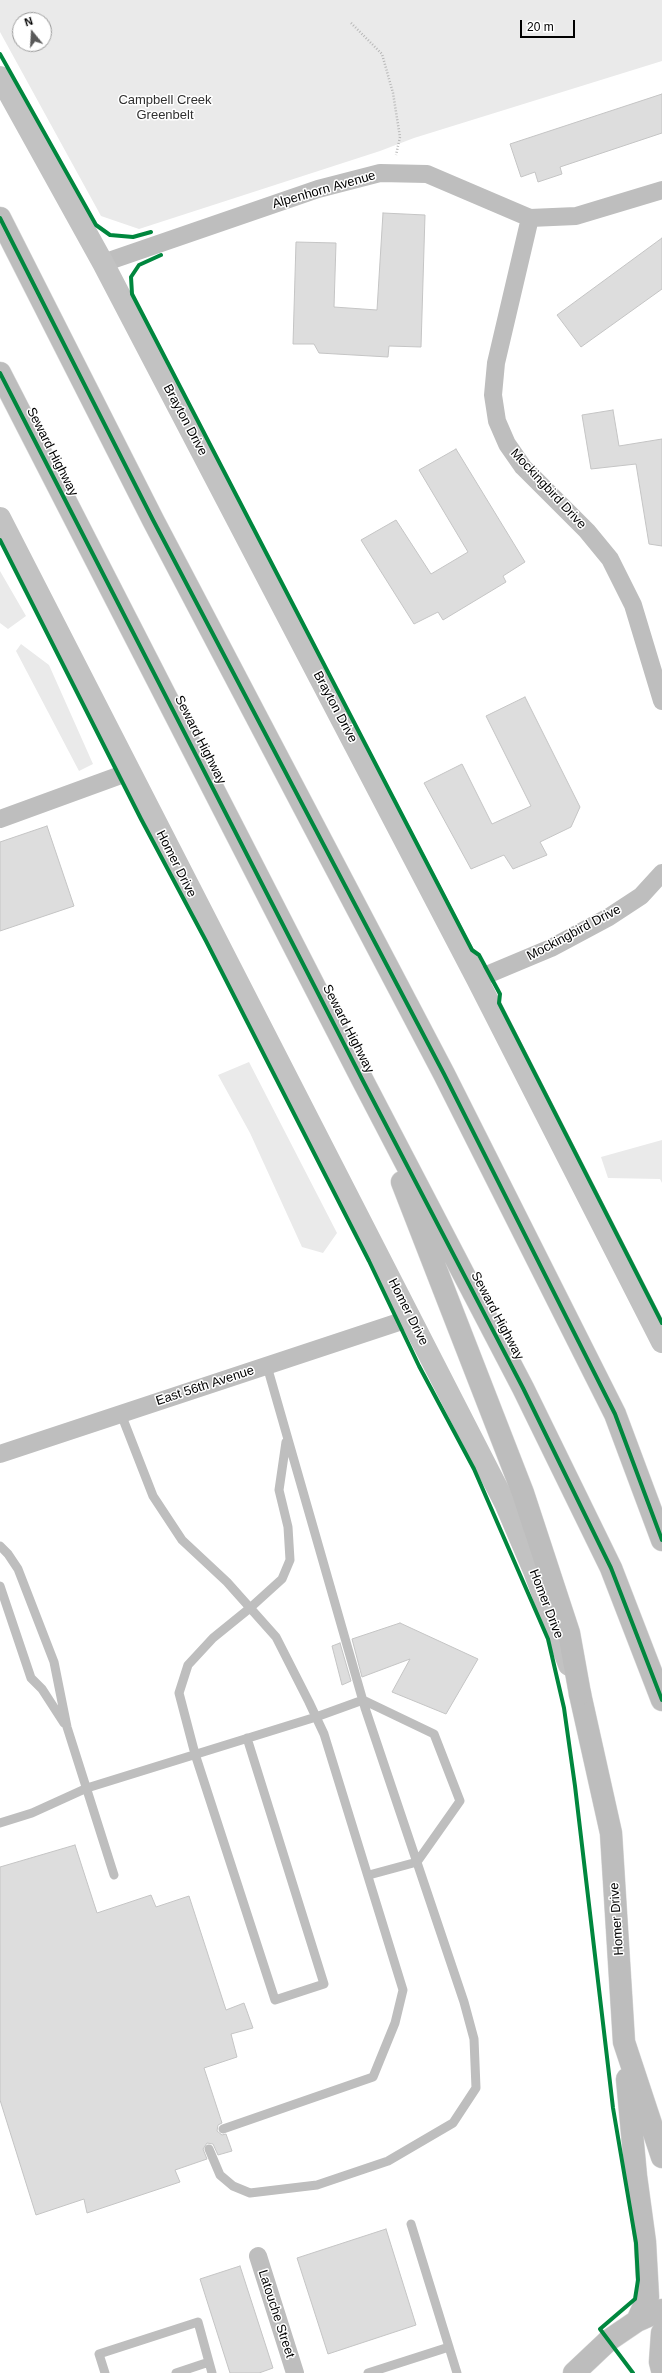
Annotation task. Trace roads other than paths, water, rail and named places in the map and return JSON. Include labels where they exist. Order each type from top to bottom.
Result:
[{"type":"main road","name":"Brayton Drive","points":[[0,77],[103,263],[477,979],[662,1342]]},
{"type":"main road","points":[[0,218],[153,520],[444,1074],[615,1414],[662,1496]]},
{"type":"main road","name":"Seward Highway","points":[[0,373],[363,1081],[523,1388],[604,1554],[662,1700]]},
{"type":"main road","name":"Homer Drive","points":[[0,518],[129,772],[411,1318],[504,1503],[534,1570],[580,1694],[611,1833],[624,2042],[662,2157]]},
{"type":"main road","points":[[363,1081],[523,1493],[569,1633],[580,1694]]},
{"type":"main road","points":[[615,1414],[662,1540]]},
{"type":"main road","points":[[624,2042],[636,2176],[646,2250],[648,2297],[637,2321]]},
{"type":"main road","points":[[574,2373],[609,2340],[637,2321],[662,2310]]},
{"type":"main road","points":[[662,2334],[660,2362],[662,2370]]},
{"type":"street","name":"Alpenhorn Avenue","points":[[103,263],[318,189],[380,173],[427,174],[530,218],[576,216],[662,190]]},
{"type":"street","name":"Mockingbird Drive","points":[[530,218],[496,362],[493,395],[497,421],[507,444],[523,467],[587,531],[610,559],[633,605],[662,701]]},
{"type":"street","points":[[0,819],[129,772]]},
{"type":"street","name":"Mockingbird Drive","points":[[477,979],[551,948],[609,917],[641,896],[662,873]]},
{"type":"street","name":"East 56th Avenue","points":[[0,1454],[411,1318]]},
{"type":"street","name":"Latouche Street","points":[[258,2256],[295,2373]]},
{"type":"lane","points":[[209,2149],[220,2175],[233,2186],[250,2193],[317,2185],[388,2162],[453,2123],[476,2088],[474,2039],[464,2002],[363,1700],[267,1366]]},
{"type":"lane","points":[[121,1414],[153,1496],[182,1540],[227,1582],[276,1637],[324,1734],[403,1990],[395,2023],[373,2077],[223,2129]]},
{"type":"lane","points":[[247,1738],[324,1984],[276,2000],[195,1754],[179,1693],[188,1665],[213,1638],[250,1608],[282,1579],[290,1560],[288,1527],[279,1490],[287,1438]]},
{"type":"lane","points":[[0,1546],[18,1568],[54,1662],[67,1727],[114,1875]]},
{"type":"lane","points":[[0,1586],[31,1678],[42,1689],[67,1727]]},
{"type":"lane","points":[[0,1823],[32,1813],[87,1788],[316,1718],[363,1700],[434,1734],[460,1801],[417,1862],[368,1875]]},
{"type":"lane","points":[[411,2224],[457,2373]]},
{"type":"lane","points":[[105,2373],[99,2354],[198,2322],[212,2373]]},
{"type":"lane","points":[[368,2373],[449,2347]]},
{"type":"lane","points":[[176,2373],[209,2362]]},
{"type":"park label","name":"Campbell Creek Greenbelt","points":[[165,108]]}]
